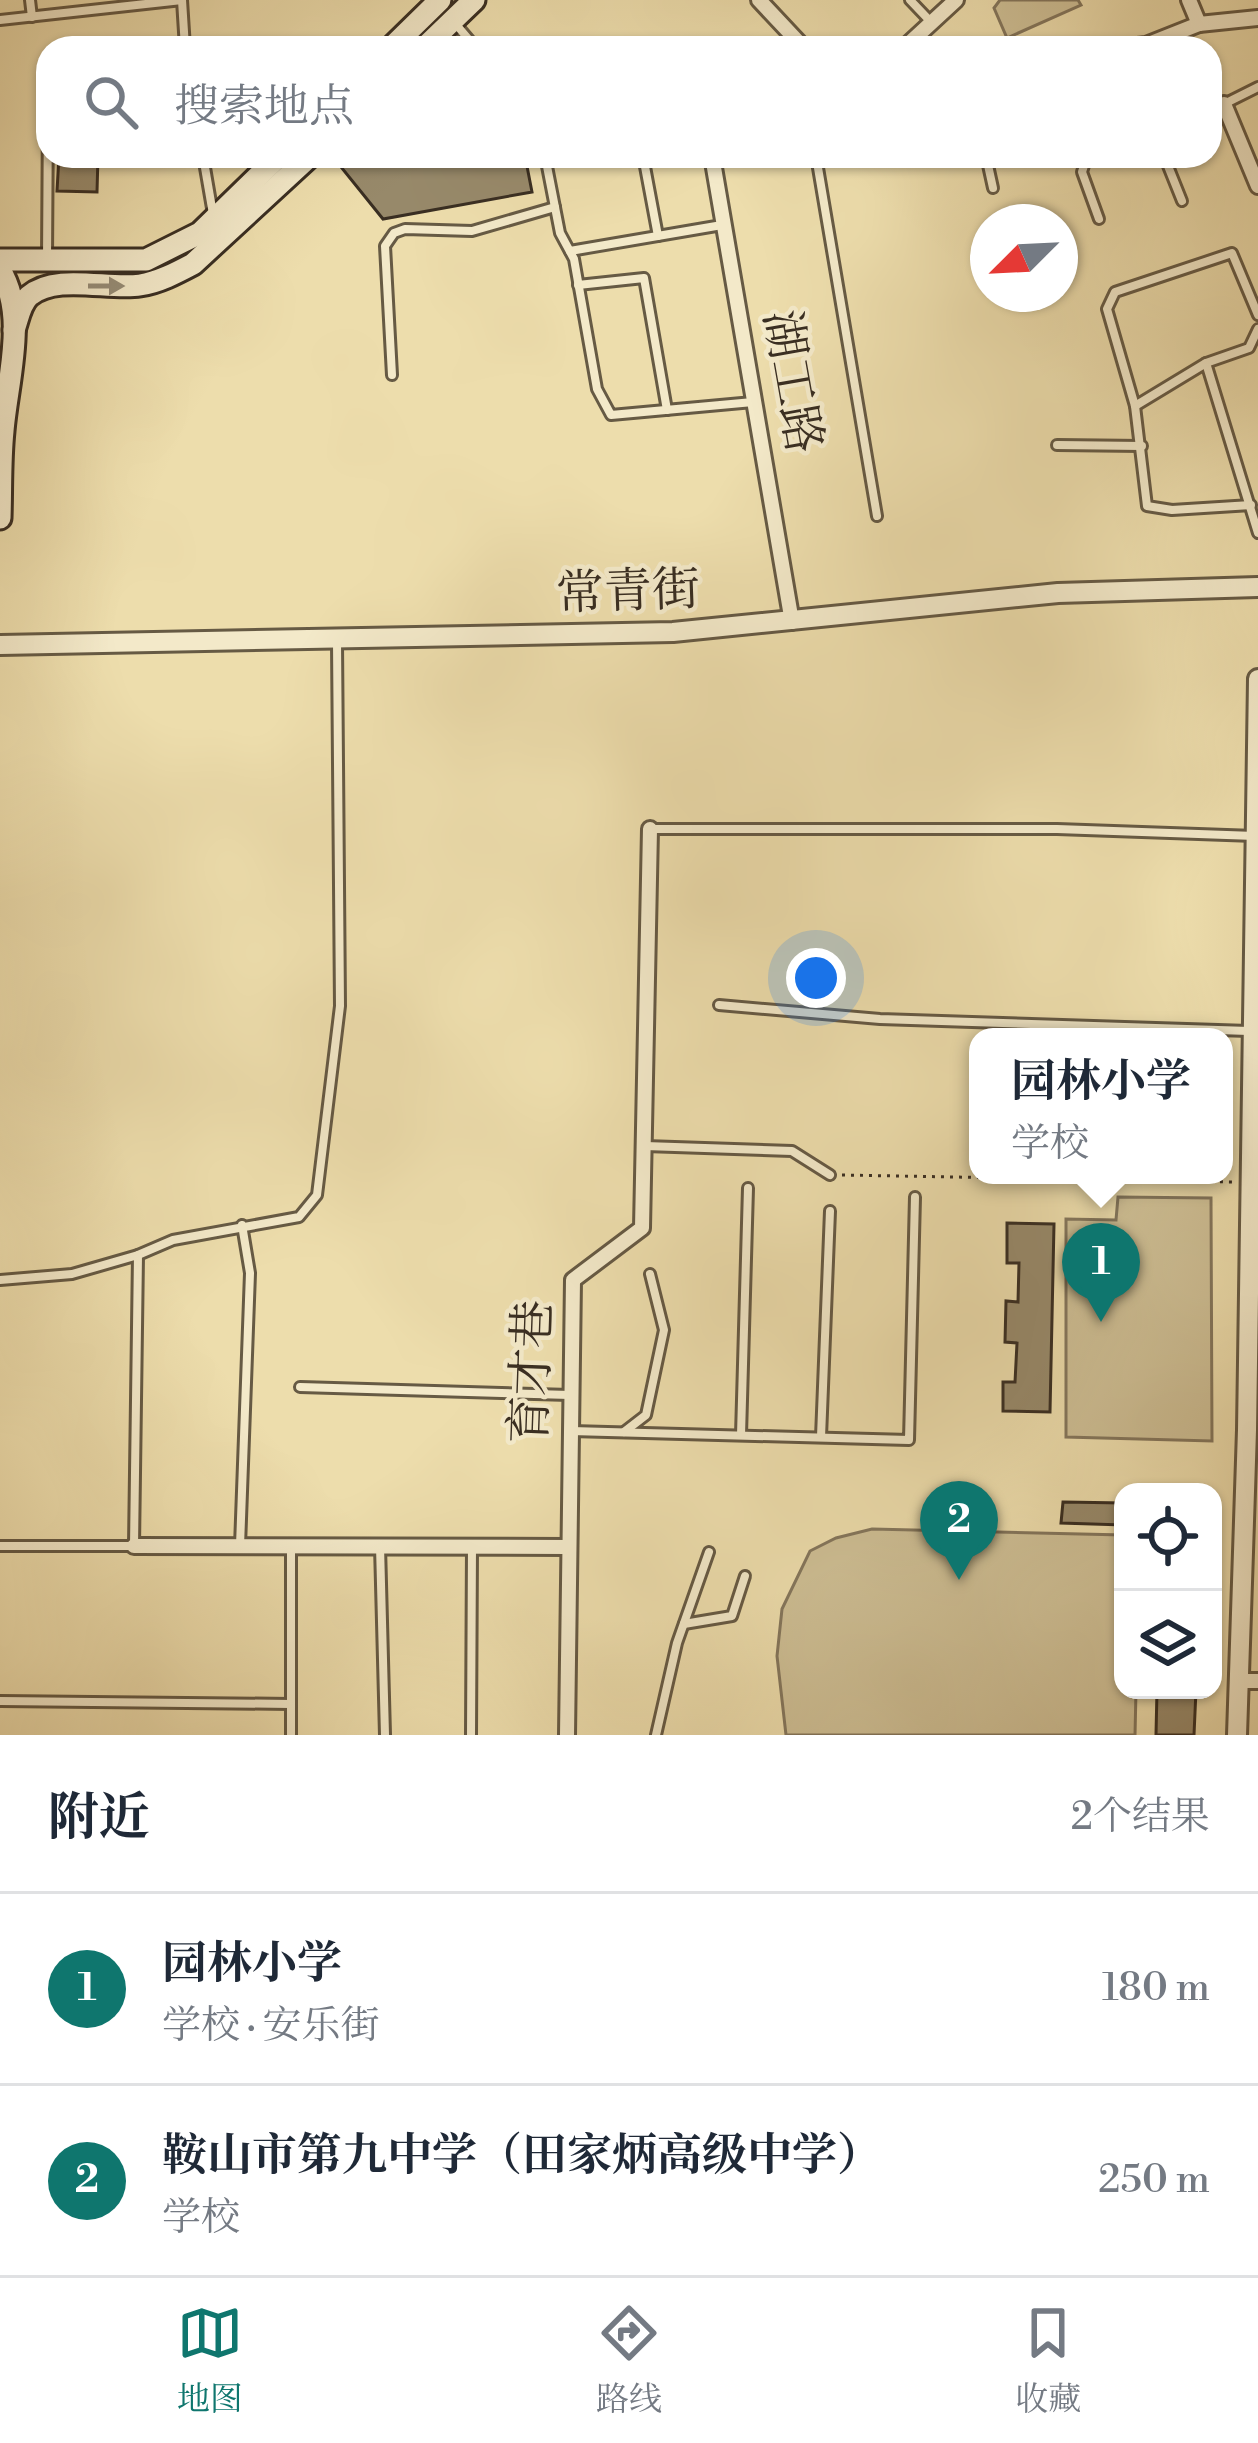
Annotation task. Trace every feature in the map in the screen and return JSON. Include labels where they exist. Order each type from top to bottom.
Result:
[{"type":"main road","points":[[403,36],[440,0]]},
{"type":"main road","points":[[436,36],[474,0]]},
{"type":"main road","points":[[0,260],[146,260],[200,233],[267,168]]},
{"type":"main road","points":[[14,330],[27,298],[39,291],[54,286],[136,286],[193,264],[297,168]]},
{"type":"main road","points":[[0,270],[8,285],[14,330],[1,436],[0,518]]},
{"type":"street","points":[[759,0],[793,36]]},
{"type":"street","points":[[917,36],[956,0]]},
{"type":"street","points":[[1189,0],[1198,24]]},
{"type":"street","points":[[1168,36],[1198,24],[1258,18]]},
{"type":"street","points":[[1222,115],[1258,185]]},
{"type":"street","name":"湖工路","points":[[714,168],[792,622]]},
{"type":"street","name":"常青街","points":[[0,645],[673,632],[1058,593],[1258,587]]},
{"type":"street","points":[[1238,1735],[1248,1681],[1253,1322],[1248,1182],[1254,1155],[1250,1031],[1255,991],[1258,679]]},
{"type":"street","name":"育才巷","points":[[567,1735],[572,1280],[642,1228],[650,829]]},
{"type":"street","points":[[134,1546],[568,1547]]},
{"type":"lane","points":[[30,0],[32,16]]},
{"type":"lane","points":[[0,20],[106,4],[182,0],[184,36]]},
{"type":"lane","points":[[910,0],[932,22]]},
{"type":"lane","points":[[453,20],[466,36]]},
{"type":"lane","points":[[1222,103],[1258,87]]},
{"type":"lane","points":[[47,261],[48,168]]},
{"type":"lane","points":[[204,168],[214,219]]},
{"type":"lane","points":[[547,168],[560,233],[578,285],[597,389],[611,415],[754,402]]},
{"type":"lane","points":[[646,168],[658,236]]},
{"type":"lane","points":[[818,168],[877,516]]},
{"type":"lane","points":[[989,168],[993,188]]},
{"type":"lane","points":[[1083,168],[1099,220]]},
{"type":"lane","points":[[1169,168],[1182,201]]},
{"type":"lane","points":[[392,375],[385,246],[394,233],[405,229],[472,231],[555,207]]},
{"type":"lane","points":[[570,251],[724,225]]},
{"type":"lane","points":[[1251,505],[1172,510],[1147,506],[1136,406],[1107,309],[1115,292],[1232,253],[1258,315]]},
{"type":"lane","points":[[578,285],[644,278],[667,410]]},
{"type":"lane","points":[[1136,406],[1206,363],[1249,348],[1258,329]]},
{"type":"lane","points":[[1206,363],[1258,532]]},
{"type":"lane","points":[[1057,445],[1142,446]]},
{"type":"lane","points":[[0,1280],[72,1274],[173,1240],[298,1217],[316,1195],[340,1006],[337,640]]},
{"type":"lane","points":[[650,829],[1057,829],[1255,836]]},
{"type":"lane","points":[[718,1005],[880,1019],[1158,1028]]},
{"type":"lane","points":[[1233,1030],[1250,1031]]},
{"type":"lane","points":[[644,1146],[792,1151],[830,1175]]},
{"type":"lane","points":[[741,1436],[748,1188]]},
{"type":"lane","points":[[569,1431],[909,1440],[915,1197]]},
{"type":"lane","points":[[821,1438],[830,1211]]},
{"type":"lane","points":[[240,1546],[250,1274],[242,1225]]},
{"type":"lane","points":[[0,1546],[134,1546],[138,1255]]},
{"type":"lane","points":[[624,1432],[646,1415],[664,1330],[650,1274]]},
{"type":"lane","points":[[300,1387],[569,1395]]},
{"type":"lane","points":[[291,1546],[292,1735]]},
{"type":"lane","points":[[380,1546],[385,1735]]},
{"type":"lane","points":[[471,1735],[472,1547]]},
{"type":"lane","points":[[656,1735],[684,1624],[709,1552]]},
{"type":"lane","points":[[684,1624],[732,1616],[745,1576]]},
{"type":"lane","points":[[0,1701],[291,1704]]},
{"type":"path","points":[[830,1175],[969,1177]]},
{"type":"path","points":[[1233,1182],[1248,1182]]},
{"type":"shaded area","points":[[1000,0],[1078,0],[1081,5],[1011,36],[1006,36],[994,8]]},
{"type":"shaded area","points":[[1118,1197],[1211,1198],[1212,1441],[1066,1437],[1066,1219],[1116,1220]]},
{"type":"shaded area","points":[[872,1529],[1114,1535],[1114,1699],[1136,1699],[1135,1735],[786,1735],[777,1656],[782,1609],[810,1551]]},
{"type":"building","points":[[58,168],[98,168],[97,192],[57,191]]},
{"type":"building","points":[[342,168],[527,168],[532,192],[383,219]]},
{"type":"building","points":[[1007,1223],[1054,1224],[1050,1412],[1003,1411],[1003,1382],[1015,1382],[1017,1343],[1005,1342],[1006,1301],[1018,1302],[1019,1263],[1007,1263]]},
{"type":"building","points":[[1063,1502],[1114,1503],[1114,1525],[1061,1523]]},
{"type":"building","points":[[1157,1699],[1196,1699],[1194,1735],[1156,1735]]},
{"type":"place","name":"园林小学","points":[[1101,1322]]},
{"type":"place","name":"鞍山市第九中学（田家炳高级中学）","points":[[959,1580]]}]
